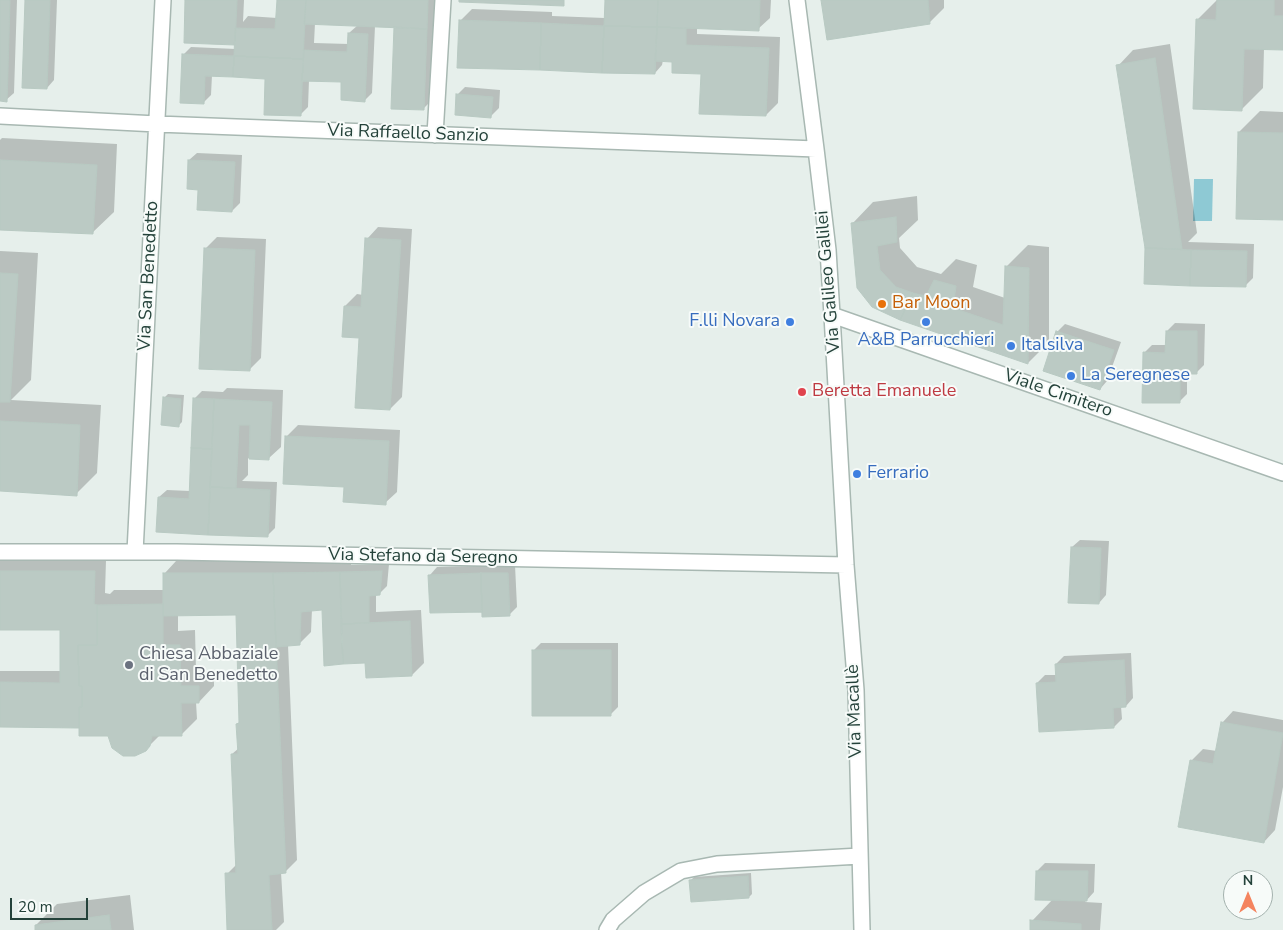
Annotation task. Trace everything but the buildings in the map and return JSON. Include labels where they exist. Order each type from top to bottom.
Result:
[{"type":"street","name":"Via San Benedetto","points":[[135,552],[163,0]]},
{"type":"street","points":[[435,135],[443,0]]},
{"type":"street","name":"Via Galileo Galilei","points":[[796,0],[828,250],[846,565]]},
{"type":"street","name":"Via Raffaello Sanzio","points":[[0,116],[157,124],[816,149]]},
{"type":"street","name":"Viale Cimitero","points":[[832,315],[1283,473]]},
{"type":"street","name":"Via Stefano da Seregno","points":[[0,552],[135,552],[846,565]]},
{"type":"street","name":"Via Macallè","points":[[846,565],[856,690],[862,930]]},
{"type":"street","points":[[607,930],[613,920],[644,893],[681,871],[717,864],[860,856]]},
{"type":"water","points":[[1194,179],[1213,179],[1212,221],[1193,221]]},
{"type":"place","name":"Bar Moon","points":[[882,304]]},
{"type":"place","name":"F.lli Novara","points":[[790,322]]},
{"type":"place","name":"A&B Parrucchieri","points":[[926,322]]},
{"type":"place","name":"Italsilva","points":[[1011,346]]},
{"type":"place","name":"La Seregnese","points":[[1071,376]]},
{"type":"place","name":"Beretta Emanuele","points":[[802,392]]},
{"type":"place","name":"Ferrario","points":[[857,474]]},
{"type":"place","name":"Chiesa Abbaziale di San Benedetto","points":[[129,665]]}]
